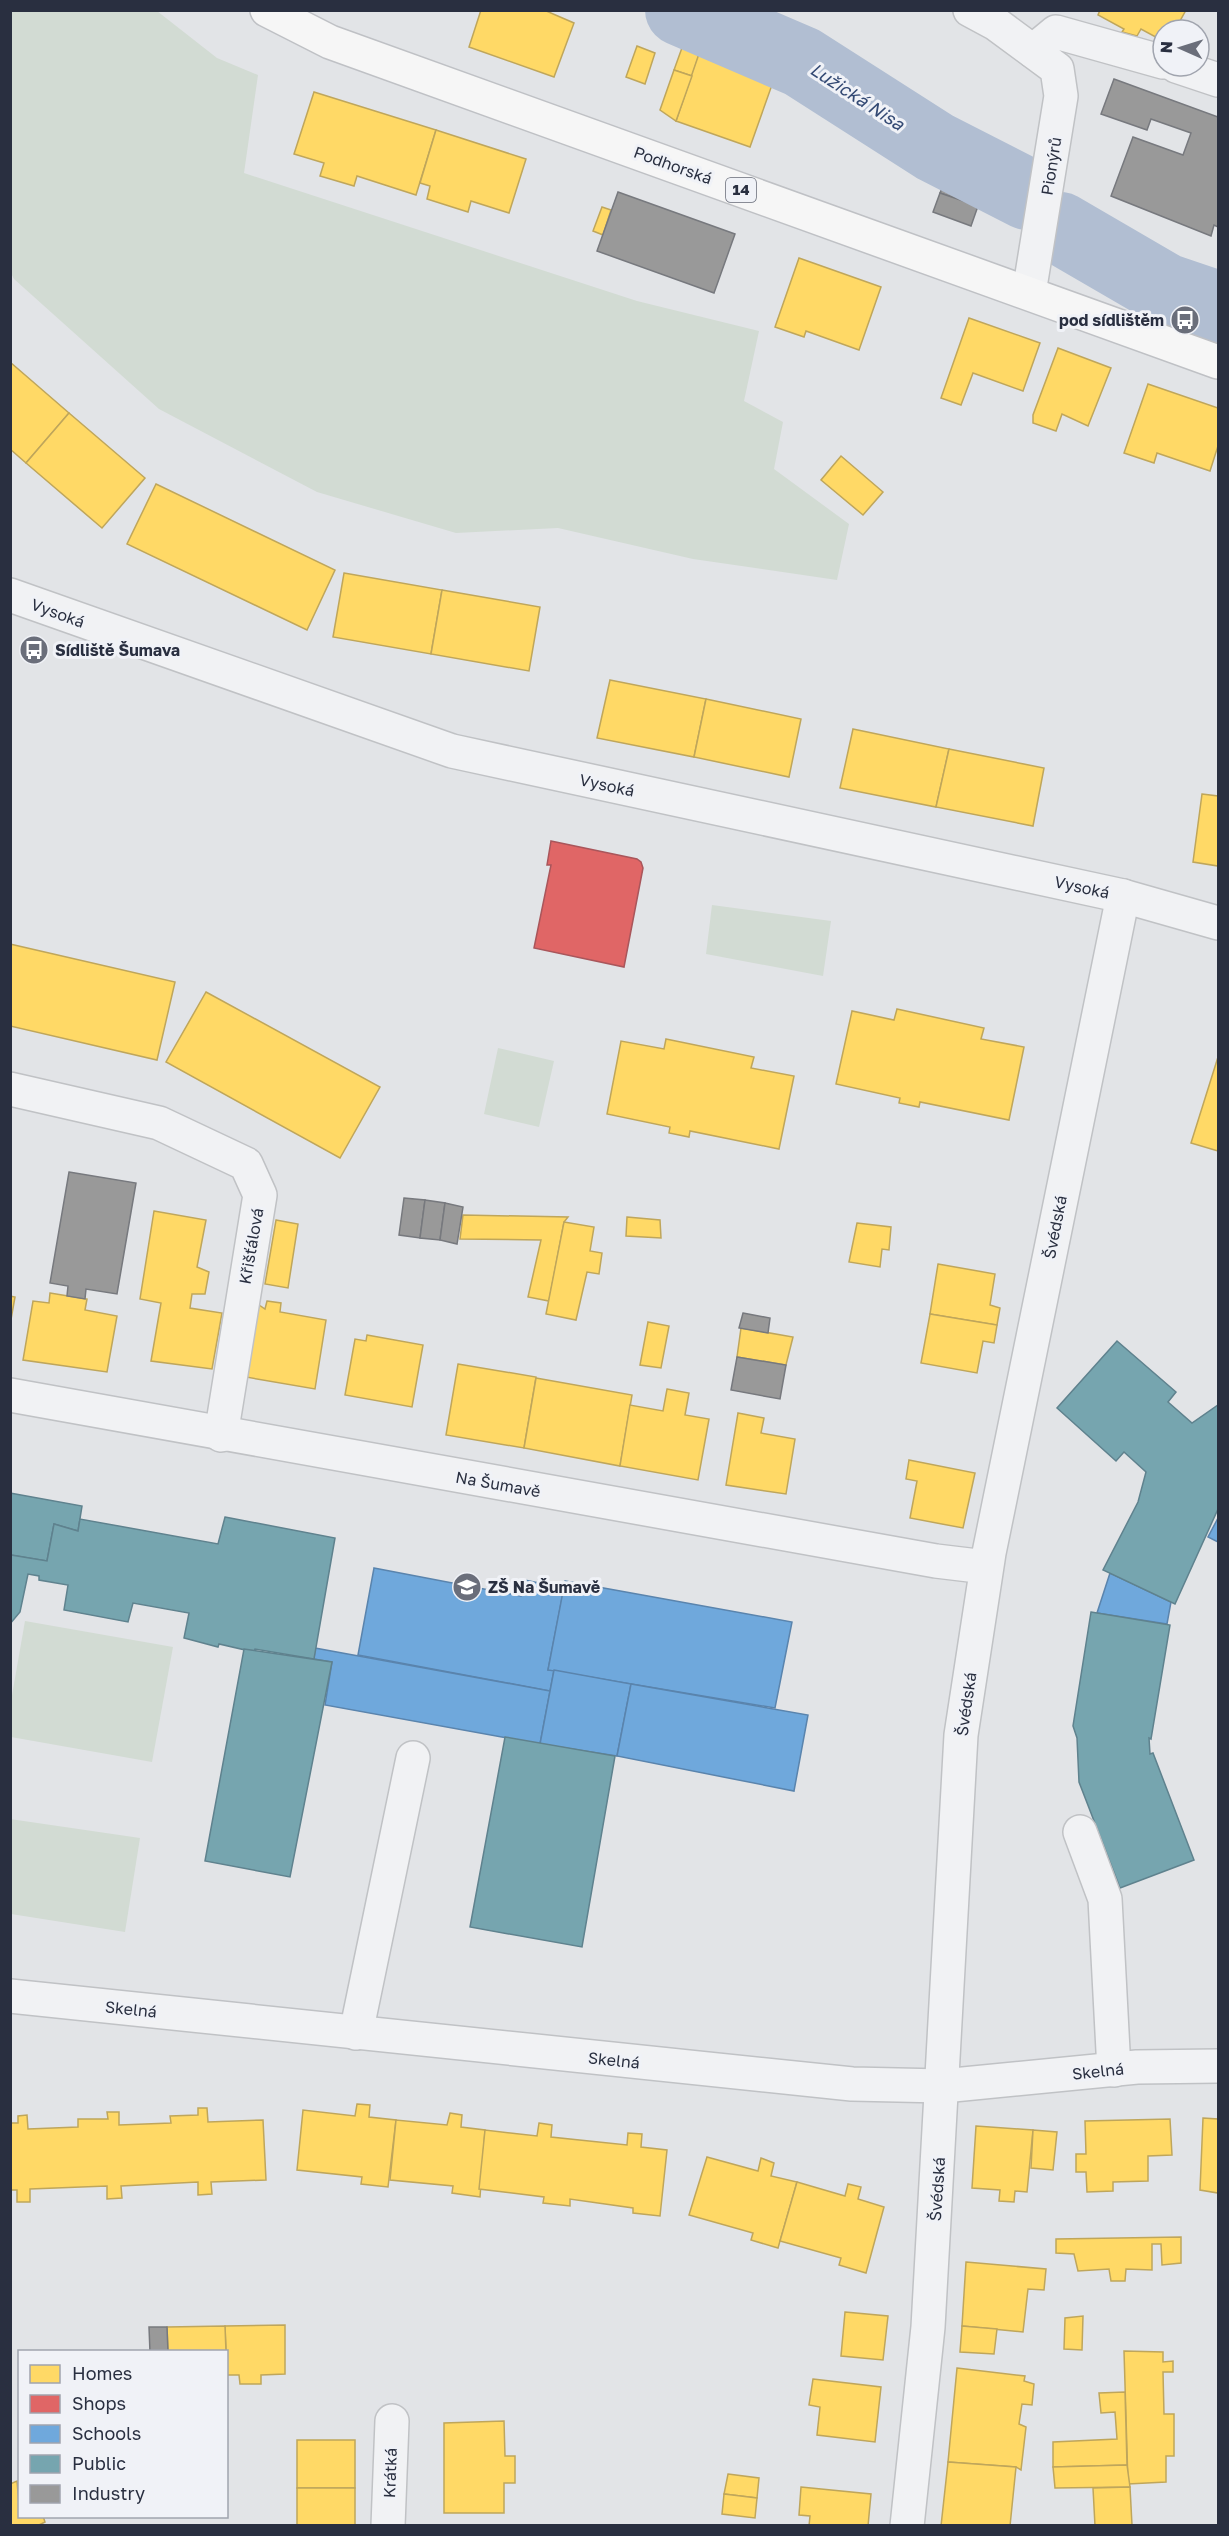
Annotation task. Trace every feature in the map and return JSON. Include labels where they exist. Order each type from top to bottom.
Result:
[{"type":"main road","name":"Podhorská","points":[[267,10],[330,42],[1218,362]]},
{"type":"street","name":"Pionýrů","points":[[970,10],[996,24],[1057,69],[1061,96],[1029,293]]},
{"type":"street","points":[[1033,51],[1056,32],[1151,59]]},
{"type":"street","name":"Vysoká","points":[[10,595],[452,751],[1123,896],[1218,923]]},
{"type":"street","name":"Švédská","points":[[907,2526],[928,2327],[961,1735],[986,1567],[1123,896]]},
{"type":"street","name":"Křišťálová","points":[[10,1089],[159,1123],[246,1164],[260,1195],[221,1435]]},
{"type":"street","name":"Na Šumavě","points":[[10,1395],[221,1435],[936,1561],[986,1567]]},
{"type":"street","points":[[356,2033],[413,1758]]},
{"type":"street","points":[[1080,1832],[1105,1899],[1114,2070]]},
{"type":"street","name":"Skelná","points":[[10,1996],[852,2084],[943,2086],[1137,2067],[1218,2066]]},
{"type":"street","name":"Krátká","points":[[388,2526],[392,2421]]},
{"type":"shaded area","points":[[10,11],[157,11],[217,58],[258,75],[244,173],[637,301],[759,331],[744,401],[783,422],[774,469],[849,524],[837,580],[693,559],[558,528],[456,533],[317,492],[159,409],[14,279],[11,273]]},
{"type":"shaded area","points":[[712,905],[831,921],[823,976],[706,954]]},
{"type":"shaded area","points":[[498,1048],[554,1061],[539,1127],[484,1114]]},
{"type":"shaded area","points":[[25,1621],[173,1647],[152,1762],[11,1737],[11,1701]]},
{"type":"shaded area","points":[[10,1819],[140,1838],[125,1932],[11,1914]]},
{"type":"building: Homes","points":[[481,10],[544,10],[574,23],[554,77],[469,47]]},
{"type":"building: Homes","points":[[1100,10],[1186,10],[1182,18],[1151,18],[1151,34],[1141,29],[1137,36],[1122,32],[1124,29],[1098,15]]},
{"type":"building: Homes","points":[[683,45],[700,52],[692,76],[674,70]]},
{"type":"building: Homes","points":[[702,45],[727,54],[723,65],[773,82],[750,147],[676,121]]},
{"type":"building: Homes","points":[[637,46],[655,53],[645,84],[626,77]]},
{"type":"building: Homes","points":[[674,70],[692,76],[676,121],[660,110]]},
{"type":"building: Homes","points":[[314,92],[436,130],[416,195],[357,176],[354,186],[320,176],[324,163],[294,154]]},
{"type":"building: Homes","points":[[436,130],[526,159],[509,213],[471,201],[468,212],[427,199],[430,186],[420,183]]},
{"type":"building: Homes","points":[[602,207],[611,210],[603,235],[593,231]]},
{"type":"building: Homes","points":[[799,258],[881,287],[859,350],[806,331],[804,337],[775,327]]},
{"type":"building: Homes","points":[[969,318],[1040,343],[1023,391],[973,373],[961,405],[941,398]]},
{"type":"building: Homes","points":[[1058,348],[1111,368],[1088,426],[1062,414],[1056,431],[1033,423],[1033,415]]},
{"type":"building: Homes","points":[[10,362],[69,413],[26,463],[10,449]]},
{"type":"building: Homes","points":[[1148,384],[1218,408],[1218,446],[1210,471],[1157,453],[1154,463],[1124,453]]},
{"type":"building: Homes","points":[[69,413],[145,478],[102,528],[26,463]]},
{"type":"building: Homes","points":[[841,456],[883,492],[863,515],[821,480]]},
{"type":"building: Homes","points":[[156,484],[335,570],[307,630],[127,544]]},
{"type":"building: Homes","points":[[344,573],[442,590],[431,654],[333,637]]},
{"type":"building: Homes","points":[[442,590],[540,607],[529,671],[431,654]]},
{"type":"building: Homes","points":[[610,680],[706,699],[694,757],[597,738]]},
{"type":"building: Homes","points":[[706,699],[801,719],[789,777],[694,757]]},
{"type":"building: Homes","points":[[853,729],[949,749],[936,807],[840,788]]},
{"type":"building: Homes","points":[[949,749],[1044,768],[1033,826],[936,807]]},
{"type":"building: Homes","points":[[1202,794],[1218,796],[1218,866],[1193,862]]},
{"type":"building: Homes","points":[[10,944],[175,982],[157,1060],[10,1026]]},
{"type":"building: Homes","points":[[206,992],[380,1087],[340,1158],[166,1062]]},
{"type":"building: Homes","points":[[897,1009],[984,1028],[981,1039],[1024,1047],[1009,1120],[920,1102],[919,1107],[899,1103],[900,1098],[836,1084],[852,1011],[894,1020]]},
{"type":"building: Homes","points":[[666,1039],[754,1057],[751,1068],[794,1076],[779,1149],[690,1131],[689,1137],[669,1133],[670,1127],[607,1114],[621,1041],[664,1049]]},
{"type":"building: Homes","points":[[1218,1057],[1218,1151],[1191,1143]]},
{"type":"building: Homes","points":[[154,1211],[206,1220],[197,1267],[209,1272],[205,1294],[192,1294],[190,1308],[222,1313],[212,1369],[151,1361],[161,1303],[140,1299]]},
{"type":"building: Homes","points":[[463,1215],[568,1217],[564,1222],[549,1301],[528,1297],[541,1240],[460,1239]]},
{"type":"building: Homes","points":[[627,1217],[660,1220],[661,1238],[626,1236]]},
{"type":"building: Homes","points":[[276,1220],[298,1224],[288,1288],[265,1284]]},
{"type":"building: Homes","points":[[564,1222],[594,1227],[590,1251],[602,1253],[599,1274],[587,1272],[576,1320],[546,1314]]},
{"type":"building: Homes","points":[[857,1223],[891,1227],[889,1250],[882,1249],[880,1267],[849,1262]]},
{"type":"building: Homes","points":[[938,1264],[995,1274],[990,1305],[1000,1308],[997,1325],[930,1314]]},
{"type":"building: Homes","points":[[50,1293],[87,1299],[85,1310],[117,1316],[107,1372],[23,1360],[33,1301],[49,1303]]},
{"type":"building: Homes","points":[[10,1296],[15,1297],[10,1325]]},
{"type":"building: Homes","points":[[267,1301],[281,1303],[280,1312],[326,1320],[315,1389],[246,1377],[259,1305],[265,1309]]},
{"type":"building: Homes","points":[[930,1314],[997,1325],[994,1343],[983,1341],[977,1373],[921,1363]]},
{"type":"building: Homes","points":[[648,1322],[669,1326],[661,1368],[640,1365]]},
{"type":"building: Homes","points":[[741,1328],[793,1337],[786,1365],[737,1357]]},
{"type":"building: Homes","points":[[367,1335],[423,1345],[412,1407],[345,1395],[355,1339],[366,1341]]},
{"type":"building: Homes","points":[[458,1364],[536,1377],[524,1448],[446,1435]]},
{"type":"building: Homes","points":[[536,1378],[632,1395],[620,1466],[524,1448]]},
{"type":"building: Homes","points":[[667,1389],[689,1393],[685,1415],[709,1419],[698,1480],[620,1466],[630,1405],[663,1411]]},
{"type":"building: Homes","points":[[738,1413],[764,1418],[761,1433],[795,1439],[786,1494],[726,1485]]},
{"type":"building: Homes","points":[[909,1460],[975,1473],[963,1528],[910,1518],[917,1481],[906,1479]]},
{"type":"building: Homes","points":[[357,2104],[370,2105],[369,2117],[396,2120],[388,2187],[361,2184],[362,2177],[297,2170],[303,2110],[355,2116]]},
{"type":"building: Homes","points":[[198,2108],[207,2108],[208,2122],[263,2120],[266,2180],[211,2182],[212,2194],[198,2195],[198,2182],[121,2186],[122,2198],[107,2199],[107,2186],[30,2189],[30,2202],[17,2202],[17,2190],[10,2190],[10,2123],[18,2123],[18,2116],[27,2115],[28,2129],[78,2127],[78,2119],[108,2119],[107,2112],[119,2112],[119,2125],[171,2123],[170,2116],[198,2115]]},
{"type":"building: Homes","points":[[450,2113],[462,2115],[461,2127],[485,2130],[480,2197],[452,2193],[453,2186],[390,2180],[396,2120],[447,2125]]},
{"type":"building: Homes","points":[[1203,2118],[1218,2119],[1218,2193],[1200,2190]]},
{"type":"building: Homes","points":[[1170,2119],[1172,2155],[1148,2156],[1148,2181],[1113,2182],[1113,2191],[1087,2192],[1086,2172],[1076,2172],[1076,2154],[1086,2154],[1085,2121]]},
{"type":"building: Homes","points":[[539,2123],[552,2125],[551,2137],[627,2145],[628,2133],[642,2134],[641,2147],[667,2150],[660,2216],[633,2213],[633,2208],[570,2199],[570,2206],[543,2203],[544,2197],[479,2189],[485,2130],[537,2136]]},
{"type":"building: Homes","points":[[976,2126],[1033,2130],[1027,2192],[1015,2191],[1014,2202],[999,2201],[1000,2190],[972,2188]]},
{"type":"building: Homes","points":[[1033,2130],[1057,2132],[1053,2170],[1031,2168]]},
{"type":"building: Homes","points":[[707,2157],[758,2171],[761,2158],[774,2163],[771,2176],[797,2182],[778,2248],[751,2240],[753,2233],[689,2215]]},
{"type":"building: Homes","points":[[797,2182],[845,2196],[848,2184],[861,2187],[858,2199],[884,2207],[866,2273],[839,2265],[841,2258],[780,2241]]},
{"type":"building: Homes","points":[[1181,2237],[1181,2263],[1162,2265],[1161,2244],[1152,2244],[1152,2270],[1126,2269],[1125,2281],[1111,2281],[1109,2269],[1078,2271],[1074,2254],[1056,2253],[1056,2239]]},
{"type":"building: Homes","points":[[966,2262],[1046,2269],[1044,2290],[1028,2289],[1023,2332],[962,2326]]},
{"type":"building: Homes","points":[[845,2312],[888,2316],[883,2360],[841,2356]]},
{"type":"building: Homes","points":[[1083,2316],[1082,2350],[1064,2349],[1065,2318]]},
{"type":"building: Homes","points":[[285,2325],[285,2374],[261,2375],[261,2384],[240,2384],[239,2375],[228,2375],[225,2326]]},
{"type":"building: Homes","points":[[225,2326],[226,2350],[168,2350],[167,2327]]},
{"type":"building: Homes","points":[[962,2326],[997,2329],[994,2354],[960,2352]]},
{"type":"building: Homes","points":[[1124,2351],[1163,2352],[1163,2362],[1173,2361],[1173,2372],[1163,2372],[1164,2414],[1174,2414],[1174,2456],[1166,2456],[1166,2482],[1128,2484]]},
{"type":"building: Homes","points":[[957,2368],[1025,2376],[1024,2381],[1034,2384],[1032,2405],[1022,2404],[1019,2424],[1026,2427],[1021,2470],[1016,2467],[948,2462]]},
{"type":"building: Homes","points":[[813,2379],[881,2387],[875,2442],[817,2435],[820,2407],[809,2405]]},
{"type":"building: Homes","points":[[1125,2392],[1127,2465],[1053,2467],[1053,2442],[1117,2439],[1115,2412],[1101,2413],[1099,2393]]},
{"type":"building: Homes","points":[[504,2421],[505,2456],[515,2456],[515,2483],[504,2483],[504,2513],[444,2513],[444,2423]]},
{"type":"building: Homes","points":[[297,2440],[355,2440],[355,2488],[297,2488]]},
{"type":"building: Homes","points":[[948,2462],[1016,2467],[1010,2526],[941,2526]]},
{"type":"building: Homes","points":[[1127,2465],[1130,2487],[1055,2488],[1053,2467]]},
{"type":"building: Homes","points":[[728,2474],[759,2478],[757,2498],[724,2494]]},
{"type":"building: Homes","points":[[17,2481],[18,2518],[44,2518],[45,2522],[37,2526],[10,2526],[10,2484]]},
{"type":"building: Homes","points":[[801,2487],[871,2494],[868,2526],[809,2526],[810,2516],[799,2515]]},
{"type":"building: Homes","points":[[1130,2487],[1132,2525],[1095,2526],[1093,2488]]},
{"type":"building: Homes","points":[[297,2488],[355,2488],[355,2526],[297,2526]]},
{"type":"building: Homes","points":[[724,2494],[757,2498],[755,2518],[722,2514]]},
{"type":"building: Shops","points":[[551,841],[637,859],[641,862],[643,868],[624,967],[534,948],[551,865],[547,865]]},
{"type":"building: Schools","points":[[1218,1518],[1218,1542],[1208,1537]]},
{"type":"building: Schools","points":[[374,1568],[521,1596],[524,1580],[564,1588],[548,1670],[554,1670],[550,1691],[358,1655]]},
{"type":"building: Schools","points":[[1110,1573],[1171,1602],[1167,1624],[1097,1613]]},
{"type":"building: Schools","points":[[565,1581],[792,1622],[775,1708],[548,1670]]},
{"type":"building: Schools","points":[[315,1648],[550,1691],[540,1744],[325,1705],[332,1662],[314,1659]]},
{"type":"building: Schools","points":[[554,1670],[631,1684],[617,1756],[540,1744]]},
{"type":"building: Schools","points":[[631,1684],[808,1715],[794,1791],[617,1756]]},
{"type":"building: Public","points":[[1117,1341],[1176,1392],[1168,1402],[1192,1423],[1218,1405],[1218,1509],[1175,1604],[1103,1570],[1138,1502],[1146,1472],[1124,1452],[1116,1461],[1057,1408]]},
{"type":"building: Public","points":[[10,1493],[82,1506],[78,1531],[54,1524],[47,1561],[10,1555]]},
{"type":"building: Public","points":[[225,1517],[335,1538],[314,1659],[255,1649],[254,1652],[219,1644],[218,1647],[184,1638],[189,1613],[133,1603],[128,1622],[64,1610],[68,1585],[39,1580],[39,1576],[28,1574],[20,1612],[10,1624],[11,1555],[47,1561],[54,1524],[78,1531],[80,1519],[218,1544]]},
{"type":"building: Public","points":[[1091,1612],[1170,1625],[1151,1739],[1149,1738],[1150,1754],[1153,1753],[1194,1860],[1120,1888],[1079,1782],[1077,1738],[1073,1726]]},
{"type":"building: Public","points":[[244,1649],[332,1662],[290,1877],[205,1861]]},
{"type":"building: Public","points":[[505,1737],[615,1756],[582,1947],[470,1927]]},
{"type":"building: Industry","points":[[1114,79],[1218,117],[1218,227],[1214,225],[1211,236],[1111,196],[1133,137],[1183,155],[1191,133],[1151,119],[1147,130],[1101,114]]},
{"type":"building: Industry","points":[[948,173],[985,186],[978,206],[940,193]]},
{"type":"building: Industry","points":[[618,192],[735,234],[714,293],[597,251]]},
{"type":"building: Industry","points":[[940,193],[978,206],[971,226],[933,212]]},
{"type":"building: Industry","points":[[69,1172],[136,1183],[117,1294],[86,1289],[85,1299],[67,1296],[68,1286],[50,1283]]},
{"type":"building: Industry","points":[[404,1198],[425,1200],[420,1238],[399,1235]]},
{"type":"building: Industry","points":[[425,1200],[445,1203],[440,1240],[420,1238]]},
{"type":"building: Industry","points":[[445,1203],[463,1207],[457,1244],[440,1240]]},
{"type":"building: Industry","points":[[743,1313],[770,1318],[768,1333],[739,1328]]},
{"type":"building: Industry","points":[[737,1357],[786,1365],[780,1399],[731,1390]]},
{"type":"building: Industry","points":[[149,2327],[167,2327],[168,2350],[150,2350]]},
{"type":"waterway","name":"Lužická Nisa","points":[[681,10],[802,62],[935,147],[1027,194]]},
{"type":"waterway","name":"Lužická Nisa","points":[[1060,228],[1165,289],[1218,307]]},
{"type":"place","name":"pod sídlištěm","points":[[1185,320]]},
{"type":"place","name":"Sídliště Šumava","points":[[34,650]]},
{"type":"place","name":"ZŠ Na Šumavě","points":[[467,1587]]}]
